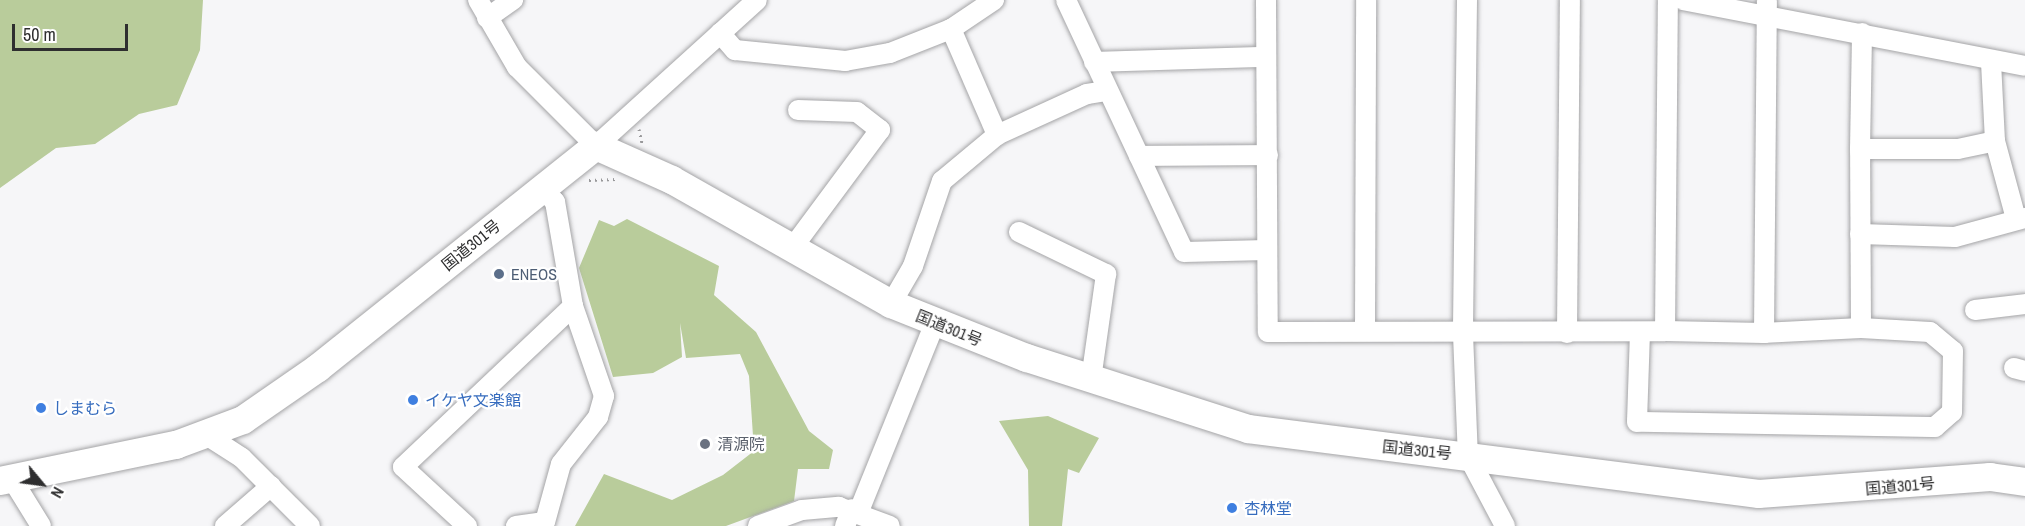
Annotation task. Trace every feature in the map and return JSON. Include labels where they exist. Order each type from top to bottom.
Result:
[{"type":"highway","name":"国道301号","points":[[6,480],[208,436],[273,401],[596,146],[672,180],[891,304],[935,323],[1091,379],[1248,429],[1759,494],[1990,477],[2025,482]]},
{"type":"street","points":[[478,0],[517,67],[596,146],[757,0]]},
{"type":"street","points":[[487,18],[513,0]]},
{"type":"street","points":[[720,33],[735,51],[845,61],[890,53],[951,29],[994,0]]},
{"type":"street","points":[[1066,0],[1107,92],[1184,252],[1267,250]]},
{"type":"street","points":[[1266,0],[1268,332],[1365,331],[1463,334],[1665,331],[1764,333],[1861,328],[1930,332],[1953,351],[1952,412],[1935,427],[1637,422],[1640,333]]},
{"type":"street","points":[[1365,331],[1366,0]]},
{"type":"street","points":[[1467,0],[1463,334],[1468,456],[1505,526]]},
{"type":"street","points":[[1567,333],[1570,0]]},
{"type":"street","points":[[1665,331],[1668,0]]},
{"type":"street","points":[[1683,0],[1765,6],[1862,33],[1991,62],[2025,66]]},
{"type":"street","points":[[1764,333],[1765,6]]},
{"type":"street","points":[[951,29],[997,135]]},
{"type":"street","points":[[1861,328],[1862,33]]},
{"type":"street","points":[[1094,62],[1266,57]]},
{"type":"street","points":[[1860,234],[1955,237],[2020,218],[1995,141],[1991,62]]},
{"type":"street","points":[[891,304],[913,266],[942,181],[997,135],[1087,94],[1107,92]]},
{"type":"street","points":[[793,248],[880,130],[857,112],[798,110]]},
{"type":"street","points":[[1860,149],[1958,149],[1995,141]]},
{"type":"street","points":[[1139,156],[1268,154]]},
{"type":"street","points":[[518,525],[544,522],[561,464],[598,417],[604,396],[573,306],[555,202],[542,188]]},
{"type":"street","points":[[1019,232],[1106,274],[1091,379]]},
{"type":"street","points":[[1975,310],[2025,304]]},
{"type":"street","points":[[467,526],[403,467],[573,306]]},
{"type":"street","points":[[852,516],[935,323]]},
{"type":"street","points":[[208,436],[271,486],[310,526]]},
{"type":"street","points":[[6,480],[41,526]]},
{"type":"street","points":[[225,526],[271,486]]},
{"type":"street","points":[[764,525],[852,516],[890,526]]},
{"type":"path","points":[[638,124],[645,154]]},
{"type":"path","points":[[576,181],[626,179]]},
{"type":"green space","points":[[0,0],[203,0],[200,50],[177,105],[139,114],[95,144],[56,148],[0,188]]},
{"type":"green space","points":[[627,219],[719,266],[714,295],[756,332],[809,431],[833,450],[829,469],[798,469],[794,501],[726,526],[575,526],[604,474],[672,500],[723,475],[754,451],[749,376],[740,354],[686,358],[680,323],[682,357],[653,373],[613,377],[579,268],[599,220],[614,226]]},
{"type":"green space","points":[[1048,416],[1099,438],[1079,473],[1068,469],[1062,526],[1029,526],[1028,470],[999,421]]},
{"type":"place","name":"ENEOS","points":[[499,274]]},
{"type":"place","name":"イケヤ文楽館","points":[[413,400]]},
{"type":"place","name":"しまむら","points":[[41,408]]},
{"type":"place","name":"清源院","points":[[705,444]]},
{"type":"place","name":"杏林堂","points":[[1232,508]]}]
